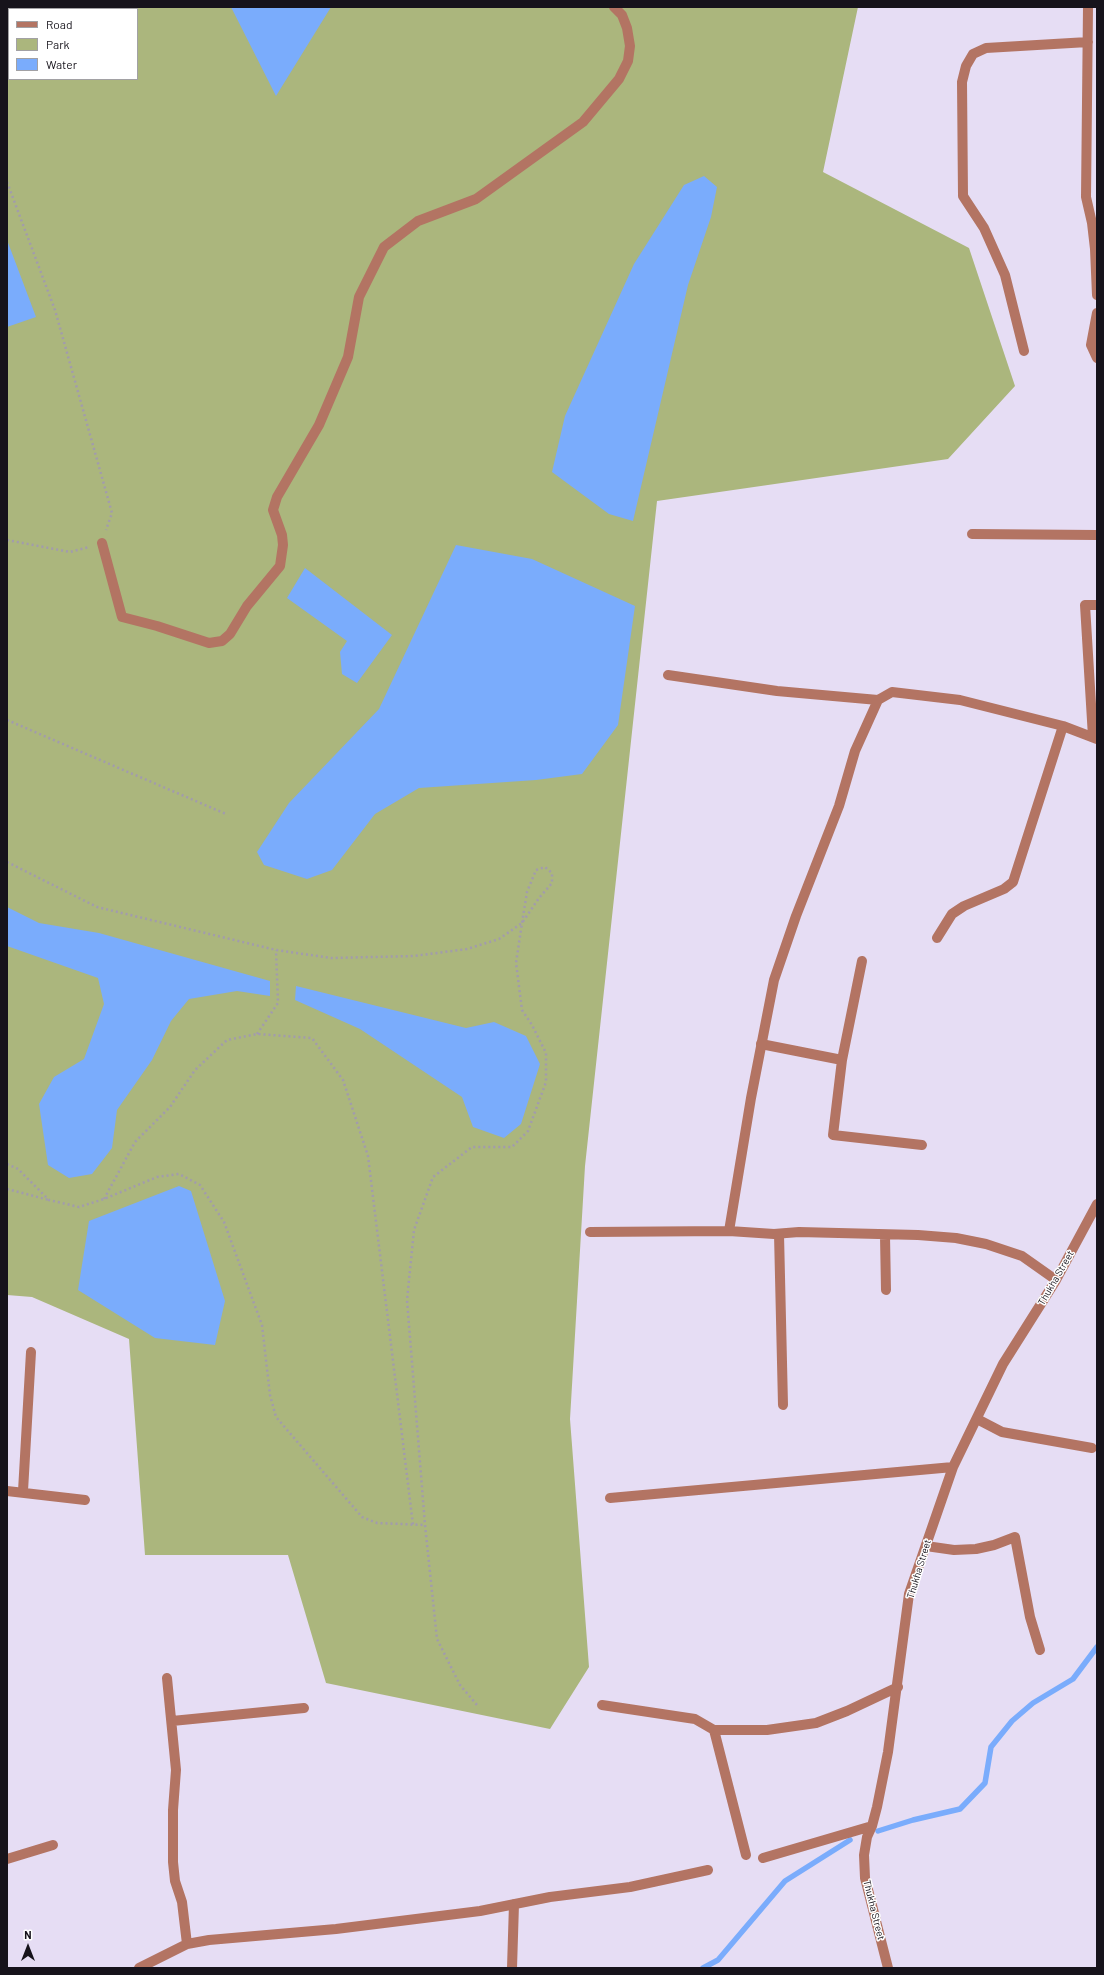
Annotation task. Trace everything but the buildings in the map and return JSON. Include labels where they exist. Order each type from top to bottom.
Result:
[{"type":"street","points":[[102,543],[122,617],[157,626],[209,643],[222,641],[230,634],[247,606],[280,566],[284,545],[273,510],[277,497],[319,425],[348,357],[359,297],[384,247],[418,221],[476,199],[583,122],[619,80],[628,61],[630,46],[627,28],[622,15],[614,7]]},
{"type":"street","points":[[1088,7],[1086,197],[1092,223],[1095,249],[1097,295]]},
{"type":"street","points":[[1024,351],[1005,275],[984,228],[963,196],[962,82],[966,66],[973,54],[986,48],[1088,42]]},
{"type":"street","points":[[1097,313],[1091,345],[1097,358]]},
{"type":"street","points":[[972,534],[1097,535]]},
{"type":"street","points":[[668,676],[777,691],[878,700],[892,692],[960,700],[1063,726],[1095,738],[1085,605],[1097,605]]},
{"type":"street","points":[[729,1231],[731,1206],[774,980],[796,916],[839,806],[855,751],[878,700]]},
{"type":"street","points":[[937,938],[952,914],[964,906],[1004,889],[1013,882],[1063,726]]},
{"type":"street","points":[[862,961],[842,1060],[833,1135],[922,1145]]},
{"type":"street","points":[[761,1044],[842,1060]]},
{"type":"street","name":"Thukha Street","points":[[888,1968],[865,1878],[865,1849],[867,1837],[872,1826],[888,1752],[898,1687],[909,1594],[953,1467],[1003,1364],[1056,1280],[1097,1204]]},
{"type":"street","points":[[590,1232],[729,1231],[779,1234],[799,1232],[885,1236],[918,1235],[956,1238],[986,1244],[1022,1256],[1056,1280]]},
{"type":"street","points":[[779,1234],[783,1406]]},
{"type":"street","points":[[885,1236],[886,1290]]},
{"type":"street","points":[[23,1491],[30,1352]]},
{"type":"street","points":[[977,1419],[1002,1432],[1092,1448]]},
{"type":"street","points":[[610,1498],[953,1467]]},
{"type":"street","points":[[7,1491],[23,1491],[85,1500]]},
{"type":"street","points":[[926,1546],[954,1550],[976,1550],[1015,1537],[1030,1617],[1040,1650]]},
{"type":"street","points":[[167,1678],[176,1770],[173,1810],[173,1862],[175,1881],[183,1909],[187,1944]]},
{"type":"street","points":[[602,1705],[695,1719],[714,1730],[767,1730],[816,1724],[898,1687]]},
{"type":"street","points":[[172,1721],[304,1708]]},
{"type":"street","points":[[714,1730],[746,1854]]},
{"type":"street","points":[[763,1858],[872,1826]]},
{"type":"street","points":[[7,1859],[53,1845]]},
{"type":"street","points":[[139,1968],[187,1944],[209,1940],[336,1929],[480,1911],[550,1897],[630,1887],[708,1870]]},
{"type":"street","points":[[512,1968],[514,1904]]},
{"type":"path","points":[[7,182],[55,310],[112,513],[102,543],[70,552],[7,540]]},
{"type":"path","points":[[7,720],[226,814]]},
{"type":"path","points":[[7,862],[97,907],[276,950],[331,958],[414,956],[467,949],[499,939],[522,923],[539,898],[552,883],[552,873],[545,867],[536,870],[527,892],[522,923],[516,963],[522,1010],[532,1025],[546,1053],[546,1082],[528,1131],[512,1147],[472,1147],[433,1176],[414,1230],[407,1300],[425,1525],[437,1639],[460,1685],[477,1705]]},
{"type":"path","points":[[257,1034],[278,1003],[276,950]]},
{"type":"path","points":[[104,1199],[136,1142],[170,1107],[196,1070],[228,1040],[257,1034],[312,1038],[344,1080],[369,1164],[413,1524]]},
{"type":"path","points":[[7,1164],[18,1169],[50,1200]]},
{"type":"path","points":[[7,1189],[79,1207],[104,1199],[157,1176],[179,1174],[200,1185],[224,1222],[262,1325],[270,1396],[276,1417],[362,1517],[377,1523],[425,1525]]},
{"type":"green space","points":[[7,7],[858,7],[823,172],[969,248],[1015,386],[948,459],[657,501],[585,1166],[570,1419],[589,1667],[550,1729],[326,1683],[288,1555],[145,1555],[129,1339],[32,1297],[7,1295]]},
{"type":"water","points":[[231,7],[331,7],[276,96]]},
{"type":"water","points":[[704,176],[717,187],[711,217],[688,285],[633,521],[609,514],[552,472],[565,416],[634,264],[684,185]]},
{"type":"water","points":[[7,240],[36,317],[7,327]]},
{"type":"water","points":[[456,545],[532,559],[635,606],[618,725],[582,774],[536,780],[419,788],[375,814],[332,870],[307,879],[264,865],[257,852],[289,803],[379,709]]},
{"type":"water","points":[[305,568],[392,635],[357,683],[342,674],[340,652],[347,641],[287,598]]},
{"type":"water","points":[[7,907],[39,923],[99,933],[270,981],[270,996],[237,991],[189,999],[171,1021],[152,1060],[117,1110],[112,1148],[92,1174],[69,1178],[48,1165],[39,1104],[54,1077],[84,1059],[104,1004],[98,978],[7,946]]},
{"type":"water","points":[[296,986],[466,1028],[494,1022],[526,1036],[540,1064],[521,1124],[504,1138],[473,1127],[462,1097],[360,1029],[295,1000]]},
{"type":"water","points":[[179,1186],[191,1191],[225,1301],[215,1345],[155,1338],[78,1290],[89,1221]]},
{"type":"waterway","points":[[878,1831],[913,1820],[960,1809],[985,1783],[991,1747],[1012,1721],[1033,1703],[1073,1679],[1097,1647]]},
{"type":"waterway","points":[[703,1968],[718,1960],[785,1881],[850,1840]]}]
